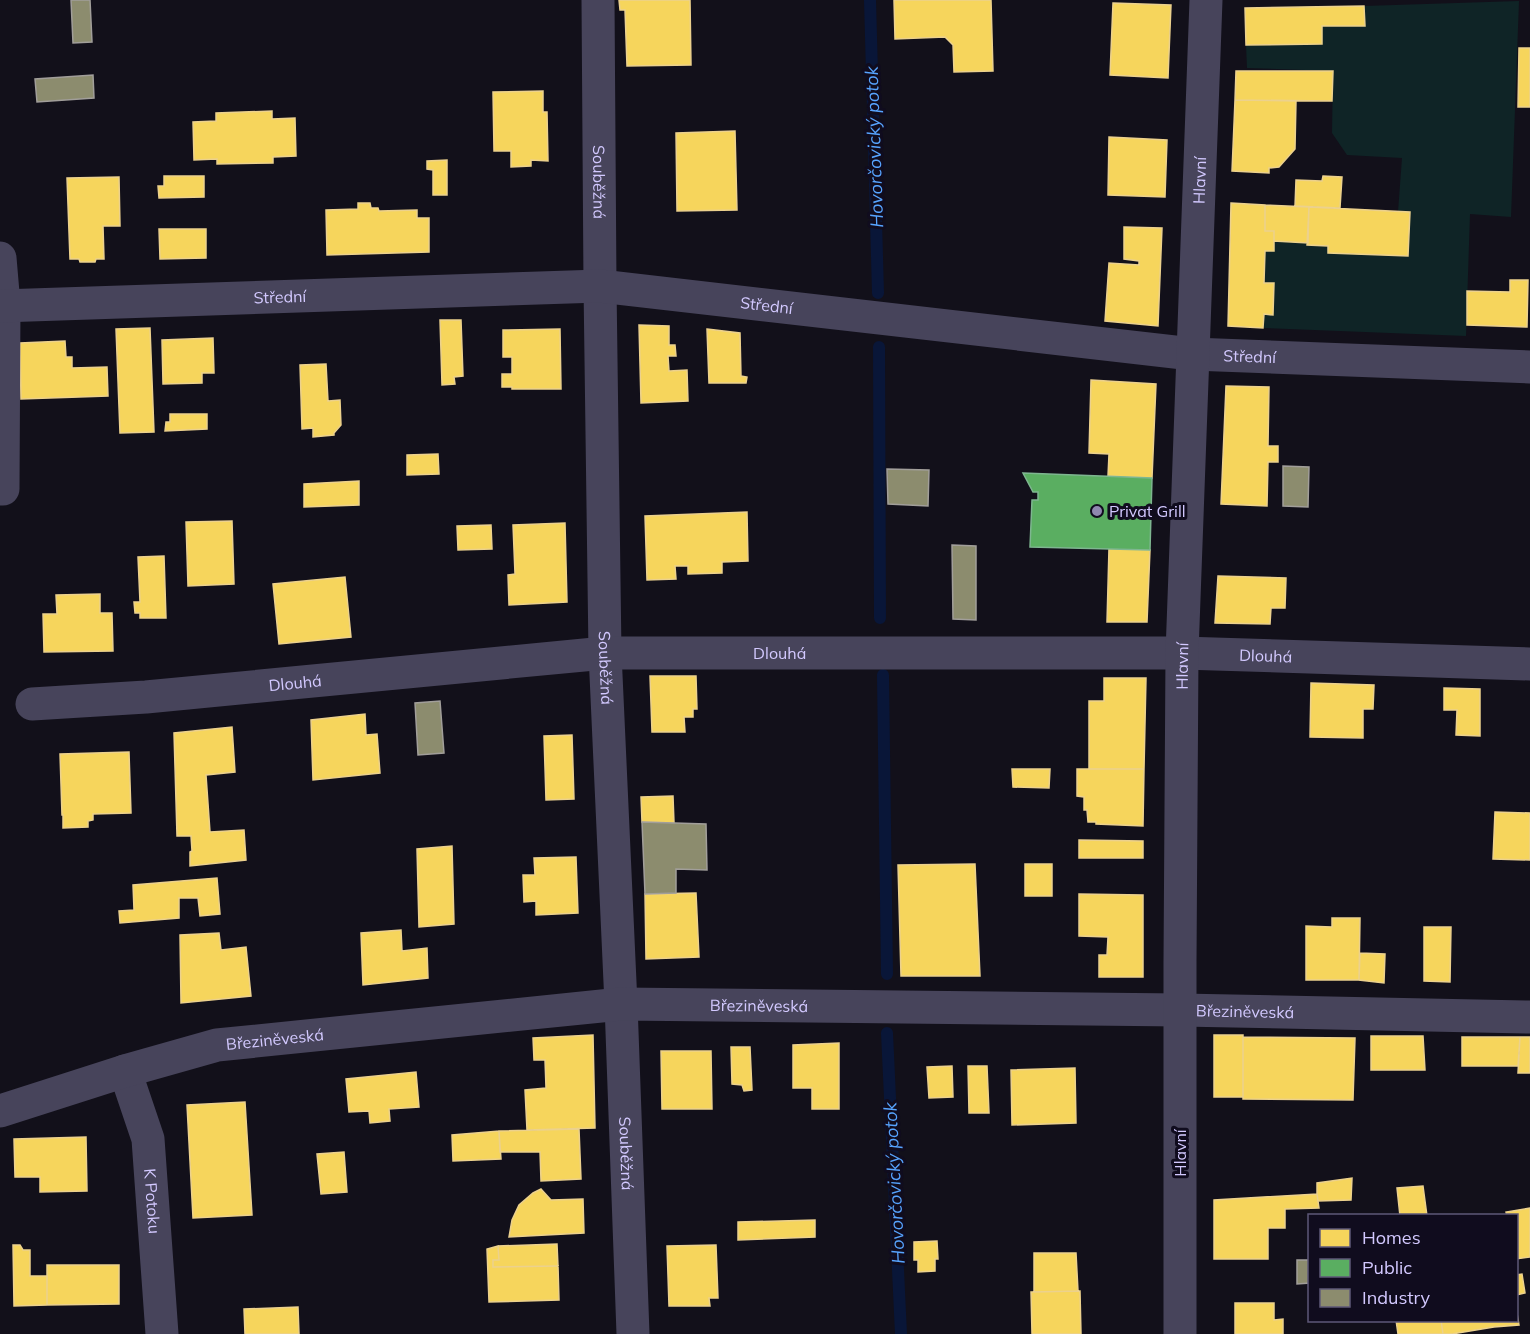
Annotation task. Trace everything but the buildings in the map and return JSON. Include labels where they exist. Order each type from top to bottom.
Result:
[{"type":"street","name":"Souběžná","points":[[598,0],[605,653],[633,1334]]},
{"type":"street","name":"Hlavní","points":[[1180,1334],[1182,653],[1206,0]]},
{"type":"street","points":[[0,258],[3,489],[0,489]]},
{"type":"street","name":"Střední","points":[[2,305],[600,286],[1192,354],[1530,367]]},
{"type":"street","name":"Dlouhá","points":[[32,704],[146,697],[605,653],[1182,653],[1530,664]]},
{"type":"street","name":"Březiněveská","points":[[0,1110],[217,1045],[621,1004],[1181,1010],[1530,1017]]},
{"type":"street","name":"K Potoku","points":[[125,1071],[148,1139],[162,1334]]},
{"type":"green space","points":[[1519,1],[1511,217],[1470,214],[1466,336],[1263,328],[1264,314],[1273,315],[1274,283],[1264,283],[1265,251],[1274,251],[1274,241],[1328,246],[1328,253],[1408,256],[1410,213],[1398,212],[1402,158],[1347,155],[1332,133],[1333,71],[1247,68],[1246,45],[1322,44],[1322,26],[1365,26],[1364,6]]},
{"type":"waterway","name":"Hovorčovický potok","points":[[870,0],[878,293]]},
{"type":"waterway","name":"Hovorčovický potok","points":[[879,347],[880,618]]},
{"type":"waterway","name":"Hovorčovický potok","points":[[883,675],[887,974]]},
{"type":"waterway","name":"Hovorčovický potok","points":[[887,1033],[901,1334]]},
{"type":"place","name":"Privat Grill","points":[[1097,511]]}]
